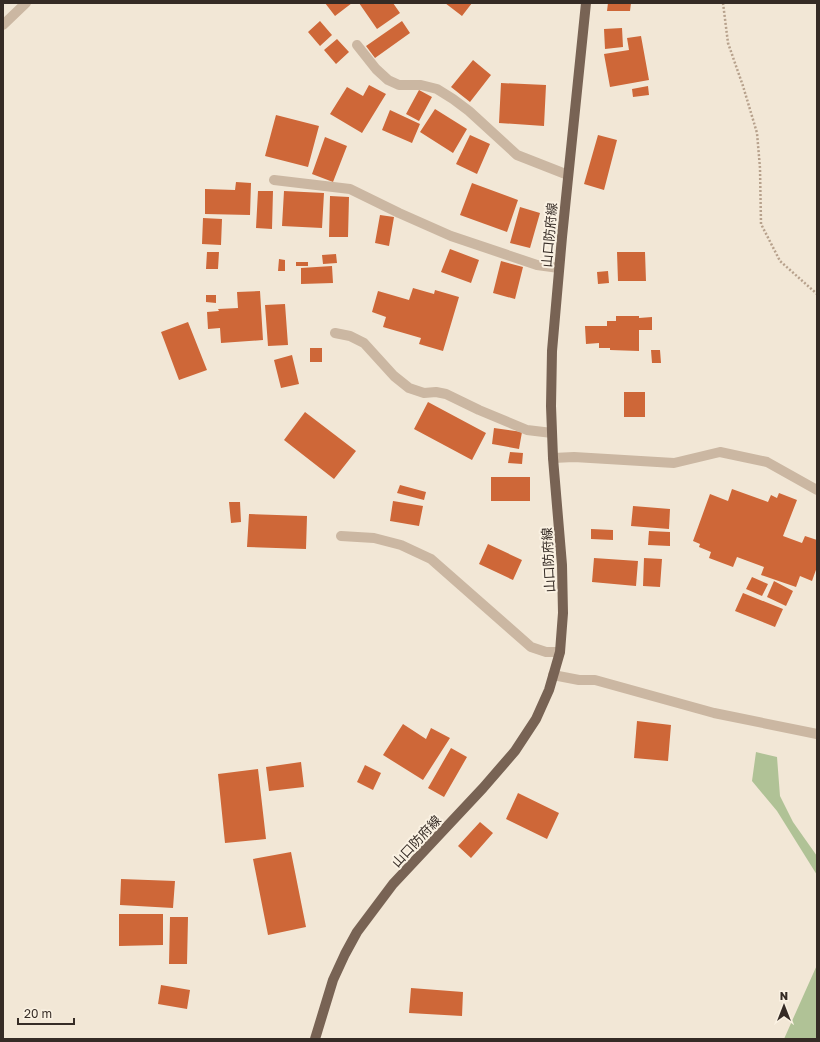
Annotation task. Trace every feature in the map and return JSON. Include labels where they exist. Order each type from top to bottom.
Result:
[{"type":"main road","name":"山口防府線","points":[[315,1039],[334,980],[345,954],[357,932],[393,884],[483,788],[515,751],[536,719],[549,690],[560,652],[563,613],[562,565],[553,458],[551,406],[552,351],[586,3]]},
{"type":"street","points":[[3,25],[26,3]]},
{"type":"street","points":[[356,45],[376,69],[388,80],[399,85],[422,85],[437,89],[469,111],[516,155],[568,175]]},
{"type":"street","points":[[274,180],[350,188],[399,213],[451,236],[537,265],[559,268]]},
{"type":"street","points":[[335,333],[350,336],[364,343],[394,376],[409,388],[424,393],[436,392],[446,394],[479,410],[527,430],[552,433]]},
{"type":"street","points":[[553,458],[574,457],[674,463],[720,452],[767,462],[817,490]]},
{"type":"street","points":[[342,536],[374,538],[401,545],[431,559],[531,647],[546,652],[560,652]]},
{"type":"street","points":[[553,675],[579,680],[595,680],[714,713],[817,734]]},
{"type":"path","points":[[723,3],[728,43],[757,133],[760,168],[761,224],[780,261],[817,294]]},
{"type":"green space","points":[[756,752],[777,757],[780,796],[793,822],[817,856],[817,875],[777,811],[752,781]]},
{"type":"green space","points":[[817,965],[817,1039],[784,1039],[788,1030]]},
{"type":"building","points":[[325,3],[352,3],[335,16]]},
{"type":"building","points":[[359,3],[393,3],[400,13],[377,29]]},
{"type":"building","points":[[445,3],[472,3],[462,16]]},
{"type":"building","points":[[608,3],[631,3],[630,11],[607,11]]},
{"type":"building","points":[[320,21],[332,35],[320,46],[308,32]]},
{"type":"building","points":[[402,21],[410,33],[375,58],[366,46]]},
{"type":"building","points":[[622,28],[623,47],[605,49],[604,29]]},
{"type":"building","points":[[641,36],[649,80],[610,87],[604,54],[629,50],[627,38]]},
{"type":"building","points":[[337,39],[349,52],[336,64],[324,50]]},
{"type":"building","points":[[473,60],[491,75],[470,102],[451,87]]},
{"type":"building","points":[[501,83],[546,85],[544,126],[499,123]]},
{"type":"building","points":[[369,85],[386,94],[362,133],[330,114],[347,87],[363,96]]},
{"type":"building","points":[[648,86],[649,95],[633,97],[632,89]]},
{"type":"building","points":[[419,90],[432,97],[419,121],[406,114]]},
{"type":"building","points":[[435,109],[467,129],[453,153],[420,132]]},
{"type":"building","points":[[390,110],[420,124],[412,143],[382,130]]},
{"type":"building","points":[[276,115],[319,126],[308,167],[265,156]]},
{"type":"building","points":[[470,135],[490,144],[477,174],[456,164]]},
{"type":"building","points":[[598,135],[617,140],[604,190],[584,184]]},
{"type":"building","points":[[325,137],[347,146],[333,182],[312,174]]},
{"type":"building","points":[[236,182],[251,183],[250,215],[205,214],[205,189],[235,190]]},
{"type":"building","points":[[472,183],[518,200],[507,232],[460,215]]},
{"type":"building","points":[[258,191],[273,191],[272,229],[256,228]]},
{"type":"building","points":[[284,191],[324,193],[322,228],[282,226]]},
{"type":"building","points":[[330,196],[349,197],[348,237],[329,237]]},
{"type":"building","points":[[520,207],[540,213],[530,248],[510,243]]},
{"type":"building","points":[[380,215],[394,217],[389,246],[375,243]]},
{"type":"building","points":[[203,218],[222,219],[221,245],[202,244]]},
{"type":"building","points":[[450,249],[479,260],[471,283],[441,272]]},
{"type":"building","points":[[207,252],[219,252],[218,269],[206,269]]},
{"type":"building","points":[[617,252],[645,252],[646,281],[618,281]]},
{"type":"building","points":[[336,254],[337,263],[323,264],[322,255]]},
{"type":"building","points":[[279,259],[285,260],[285,271],[278,271]]},
{"type":"building","points":[[501,261],[523,267],[515,299],[493,293]]},
{"type":"building","points":[[296,262],[308,262],[308,266],[296,266]]},
{"type":"building","points":[[332,266],[333,283],[301,284],[301,268]]},
{"type":"building","points":[[608,271],[609,283],[598,284],[597,272]]},
{"type":"building","points":[[413,288],[434,294],[435,290],[459,297],[443,351],[419,344],[421,338],[383,327],[386,317],[372,312],[378,291],[409,300]]},
{"type":"building","points":[[260,291],[263,340],[221,343],[220,328],[208,329],[207,312],[219,311],[218,309],[238,308],[237,292]]},
{"type":"building","points":[[206,295],[216,295],[216,303],[206,302]]},
{"type":"building","points":[[285,304],[288,345],[268,346],[265,305]]},
{"type":"building","points":[[616,316],[639,316],[639,318],[652,317],[652,330],[639,330],[639,351],[610,350],[610,348],[599,348],[599,343],[586,344],[585,326],[607,326],[607,321],[616,321]]},
{"type":"building","points":[[188,322],[207,370],[179,380],[161,332]]},
{"type":"building","points":[[310,348],[322,348],[322,362],[310,362]]},
{"type":"building","points":[[651,350],[660,350],[661,363],[652,363]]},
{"type":"building","points":[[292,355],[299,384],[281,388],[274,360]]},
{"type":"building","points":[[624,392],[645,392],[645,417],[624,417]]},
{"type":"building","points":[[428,402],[486,433],[472,460],[414,429]]},
{"type":"building","points":[[305,412],[356,451],[334,479],[284,440]]},
{"type":"building","points":[[494,428],[522,432],[519,449],[492,444]]},
{"type":"building","points":[[510,452],[523,453],[522,464],[508,463]]},
{"type":"building","points":[[491,477],[530,477],[530,501],[491,501]]},
{"type":"building","points":[[400,485],[426,492],[424,500],[397,493]]},
{"type":"building","points":[[732,489],[768,502],[771,495],[777,498],[779,493],[797,500],[783,536],[802,543],[805,536],[817,540],[817,567],[812,581],[800,576],[796,587],[761,575],[764,567],[737,557],[733,567],[709,558],[711,552],[699,547],[700,544],[693,541],[710,494],[728,501]]},
{"type":"building","points":[[393,501],[423,506],[419,526],[390,521]]},
{"type":"building","points":[[229,502],[240,502],[241,522],[231,523]]},
{"type":"building","points":[[633,506],[670,509],[669,529],[631,526]]},
{"type":"building","points":[[249,514],[307,516],[306,549],[247,547]]},
{"type":"building","points":[[591,529],[613,530],[613,540],[591,539]]},
{"type":"building","points":[[649,531],[670,532],[670,546],[648,545]]},
{"type":"building","points":[[488,544],[522,560],[513,580],[479,564]]},
{"type":"building","points":[[594,558],[638,561],[636,586],[592,582]]},
{"type":"building","points":[[644,558],[662,559],[660,587],[643,586]]},
{"type":"building","points":[[752,577],[768,584],[762,596],[746,589]]},
{"type":"building","points":[[774,581],[793,591],[786,606],[767,597]]},
{"type":"building","points":[[743,593],[783,609],[775,627],[735,611]]},
{"type":"building","points":[[637,721],[671,725],[668,761],[634,758]]},
{"type":"building","points":[[403,724],[426,739],[431,728],[450,738],[423,780],[383,755]]},
{"type":"building","points":[[451,748],[467,757],[444,797],[428,788]]},
{"type":"building","points":[[301,762],[304,787],[269,791],[266,767]]},
{"type":"building","points":[[365,765],[381,773],[373,790],[357,782]]},
{"type":"building","points":[[258,769],[266,839],[225,843],[218,774]]},
{"type":"building","points":[[518,793],[559,813],[547,839],[506,819]]},
{"type":"building","points":[[480,822],[493,833],[471,858],[458,846]]},
{"type":"building","points":[[291,852],[306,927],[268,935],[253,859]]},
{"type":"building","points":[[121,879],[175,881],[173,908],[120,905]]},
{"type":"building","points":[[119,914],[163,914],[163,945],[119,946]]},
{"type":"building","points":[[170,917],[188,917],[187,964],[169,964]]},
{"type":"building","points":[[161,985],[190,990],[187,1009],[158,1004]]},
{"type":"building","points":[[411,988],[463,992],[462,1016],[409,1013]]}]
